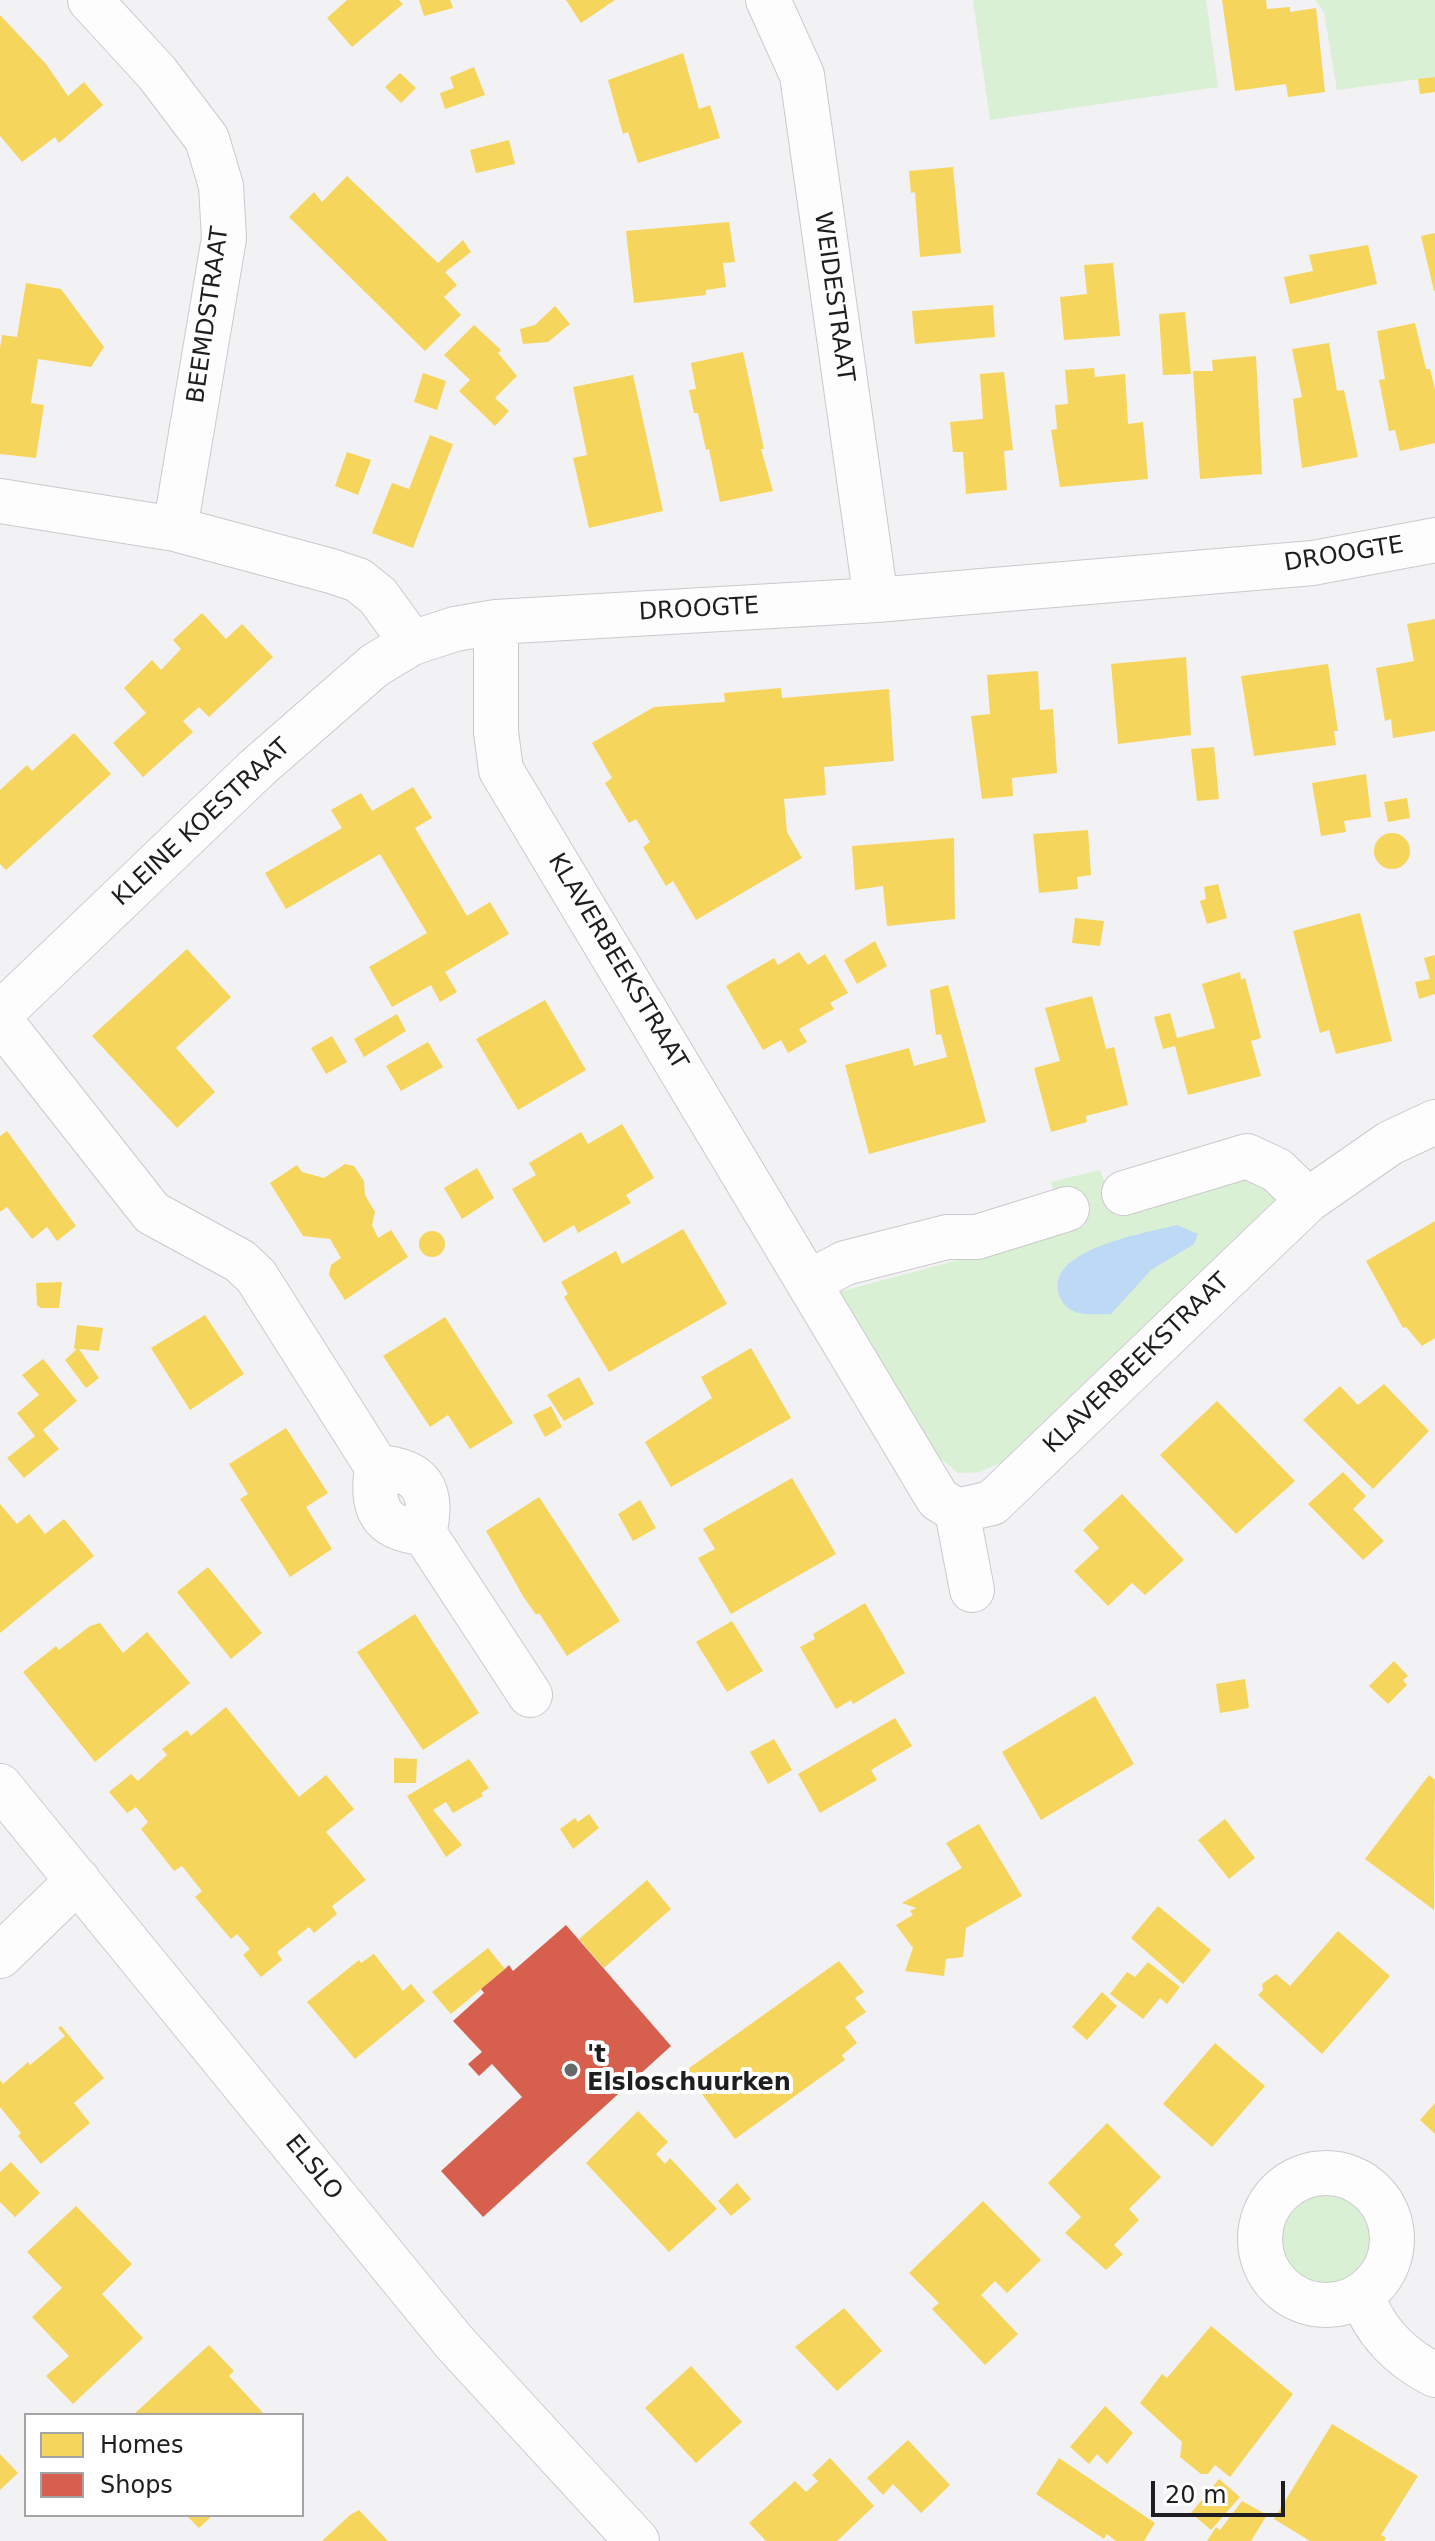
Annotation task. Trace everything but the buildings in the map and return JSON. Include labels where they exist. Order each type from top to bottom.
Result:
[{"type":"street","name":"BEEMDSTRAAT","points":[[90,0],[157,73],[207,139],[221,186],[224,238],[175,529]]},
{"type":"street","name":"WEIDESTRAAT","points":[[768,0],[802,75],[876,600]]},
{"type":"street","points":[[0,501],[175,529],[358,580],[378,596],[412,643]]},
{"type":"street","name":"DROOGTE","points":[[412,643],[455,629],[496,622],[876,600],[1313,563],[1435,540]]},
{"type":"street","name":"KLAVERBEEKSTRAAT","points":[[496,622],[496,732],[501,770],[938,1499],[957,1511],[992,1503],[1308,1200],[1390,1143],[1435,1122]]},
{"type":"street","name":"KLEINE KOESTRAAT","points":[[412,643],[375,665],[257,768],[0,1017],[152,1213],[240,1261],[256,1276],[377,1467],[402,1469],[418,1479],[430,1510],[424,1533],[530,1695]]},
{"type":"street","points":[[1124,1193],[1247,1156],[1277,1170],[1308,1200]]},
{"type":"street","points":[[809,1282],[845,1263],[947,1237],[977,1237],[1067,1209]]},
{"type":"street","points":[[957,1511],[972,1590]]},
{"type":"street","name":"ELSLO","points":[[0,1786],[454,2342],[637,2541]]},
{"type":"street","points":[[0,1956],[78,1880]]},
{"type":"street","points":[[1362,2295],[1371,2322],[1420,2367],[1435,2375]]},
{"type":"green space","points":[[973,0],[1206,0],[1218,87],[990,120]]},
{"type":"green space","points":[[1315,0],[1435,0],[1435,77],[1337,90],[1324,12]]},
{"type":"green space","points":[[1100,1170],[1113,1207],[1238,1172],[1284,1200],[1007,1460],[980,1472],[958,1473],[932,1451],[835,1293],[1085,1226],[1076,1192],[1055,1198],[1051,1182]]},
{"type":"green space","points":[[1325,2192],[1343,2196],[1358,2206],[1368,2221],[1372,2239],[1368,2257],[1358,2272],[1343,2282],[1325,2286],[1307,2282],[1292,2272],[1282,2257],[1278,2239],[1282,2221],[1292,2206],[1307,2196]]},
{"type":"water","points":[[1177,1225],[1198,1234],[1194,1244],[1151,1270],[1111,1314],[1083,1314],[1065,1305],[1058,1282],[1065,1268],[1079,1256],[1121,1239]]},
{"type":"place","name":"'t Elsloschuurken","points":[[571,2070]]}]
